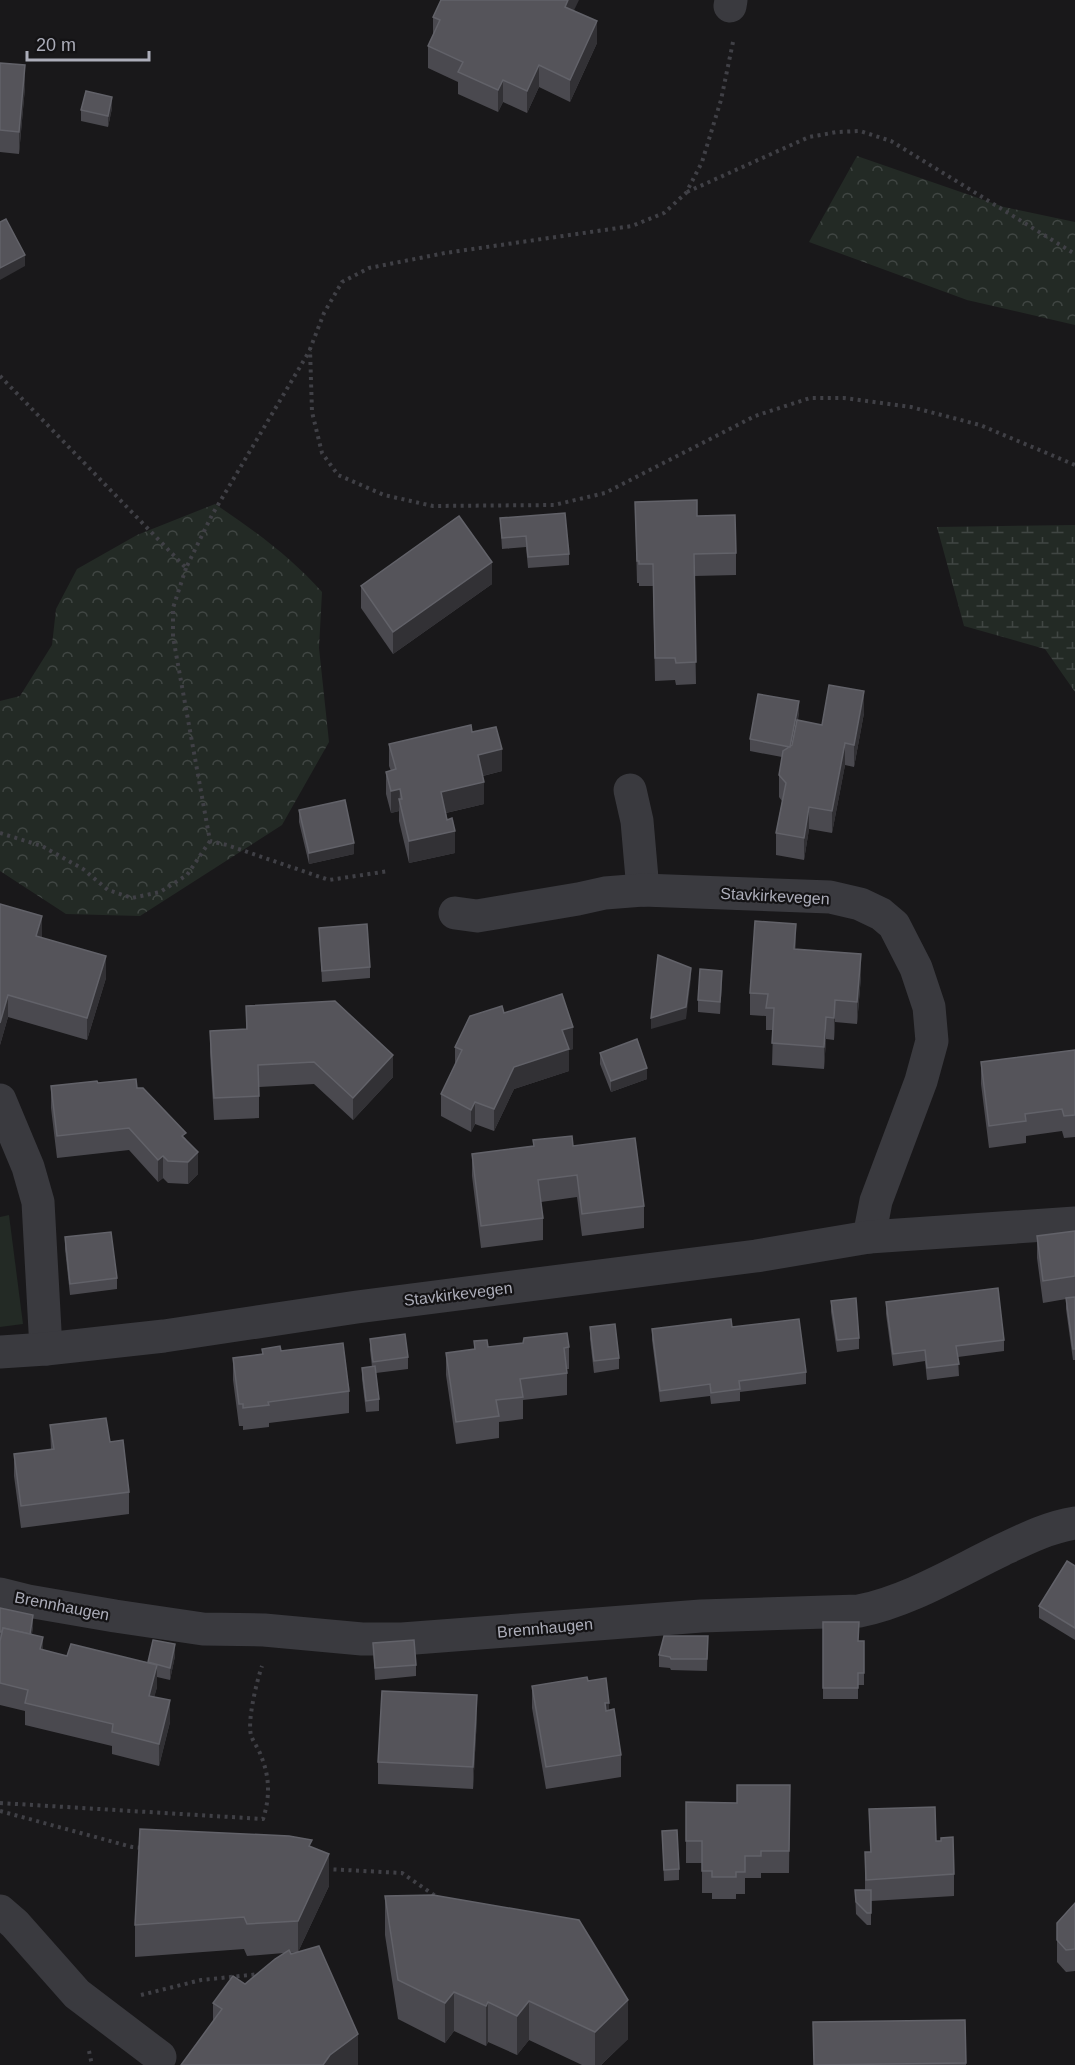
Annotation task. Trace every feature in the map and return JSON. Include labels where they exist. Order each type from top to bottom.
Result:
[{"type":"street","points":[[630,790],[637,821],[643,890]]},
{"type":"street","name":"Stavkirkevegen","points":[[455,913],[477,916],[605,893],[643,890],[830,897],[860,904],[880,914],[894,925],[916,968],[929,1007],[932,1041],[921,1081],[876,1200],[869,1237]]},
{"type":"street","points":[[0,1100],[28,1167],[38,1202],[46,1349]]},
{"type":"street","name":"Stavkirkevegen","points":[[0,1352],[164,1336],[357,1307],[756,1256],[869,1237],[1075,1223]]},
{"type":"street","name":"Brennhaugen","points":[[0,1594],[104,1614],[203,1629],[275,1631],[362,1639],[402,1639],[701,1616],[859,1611],[875,1608],[927,1587],[1032,1536],[1075,1523]]},
{"type":"street","points":[[0,1911],[15,1924],[77,1994],[160,2057]]},
{"type":"path","points":[[686,193],[702,162],[721,100],[735,29],[730,3]]},
{"type":"path","points":[[0,833],[42,846],[83,869],[108,890],[132,898],[160,892],[187,875],[210,841],[173,637],[173,608],[186,568],[212,515],[310,349],[324,313],[342,282],[369,268],[444,252],[632,226],[664,213],[686,193],[809,137],[860,131],[891,141],[1075,254]]},
{"type":"path","points":[[310,349],[312,411],[322,453],[338,475],[384,495],[433,506],[554,505],[605,493],[755,416],[810,398],[844,398],[911,408],[980,425],[1075,465]]},
{"type":"path","points":[[0,376],[186,568]]},
{"type":"path","points":[[210,841],[329,880],[389,871]]},
{"type":"path","points":[[0,1803],[263,1819],[269,1802],[268,1779],[262,1756],[250,1733],[252,1706],[259,1674],[275,1631]]},
{"type":"path","points":[[0,1811],[132,1848],[144,1848]]},
{"type":"path","points":[[322,1868],[402,1873],[437,1898]]},
{"type":"path","points":[[114,2023],[137,1996],[201,1980],[271,1974]]},
{"type":"green space","points":[[857,156],[1004,207],[1075,222],[1075,325],[967,300],[809,242]]},
{"type":"green space","points":[[215,504],[272,545],[322,592],[319,648],[329,742],[282,825],[140,916],[66,914],[0,871],[0,701],[20,696],[52,645],[56,609],[77,569],[137,535]]},
{"type":"green space","points":[[1075,525],[1075,692],[1045,649],[964,626],[937,527]]},
{"type":"green space","points":[[9,1215],[23,1324],[0,1327],[0,1217]]},
{"type":"building","points":[[441,0],[568,0],[565,7],[597,21],[570,80],[539,65],[527,91],[503,80],[498,90],[458,72],[463,62],[428,46],[440,20],[433,17]]},
{"type":"building","points":[[0,63],[25,65],[19,132],[0,130]]},
{"type":"building","points":[[86,91],[112,97],[108,116],[81,110]]},
{"type":"building","points":[[6,219],[25,255],[0,268],[0,222]]},
{"type":"building","points":[[697,500],[697,516],[735,515],[736,553],[694,554],[696,662],[676,663],[675,658],[655,658],[653,564],[639,564],[637,561],[635,502]]},
{"type":"building","points":[[565,513],[569,554],[528,557],[526,536],[502,538],[500,518]]},
{"type":"building","points":[[459,516],[492,562],[393,632],[361,586]]},
{"type":"building","points":[[829,685],[864,691],[854,745],[845,743],[832,811],[809,807],[804,838],[776,833],[786,783],[779,775],[783,751],[792,745],[797,720],[822,725]]},
{"type":"building","points":[[758,694],[799,701],[790,747],[750,739]]},
{"type":"building","points":[[471,725],[472,732],[496,727],[502,749],[478,755],[484,782],[441,792],[447,820],[452,818],[455,831],[409,841],[399,799],[402,799],[400,789],[391,791],[386,772],[396,769],[389,744]]},
{"type":"building","points":[[345,800],[354,843],[309,853],[299,810]]},
{"type":"building","points":[[0,904],[42,916],[36,936],[106,956],[87,1018],[8,995],[0,1023]]},
{"type":"building","points":[[755,921],[796,924],[794,949],[861,954],[857,1002],[835,1000],[834,1018],[826,1017],[824,1047],[772,1043],[774,1008],[766,1008],[768,994],[750,993]]},
{"type":"building","points":[[367,924],[370,967],[322,971],[319,928]]},
{"type":"building","points":[[658,955],[691,968],[686,1007],[651,1018]]},
{"type":"building","points":[[700,969],[722,971],[720,1002],[698,1000]]},
{"type":"building","points":[[562,994],[573,1027],[562,1030],[569,1049],[514,1067],[494,1109],[475,1102],[471,1110],[441,1094],[462,1050],[455,1047],[470,1016],[502,1006],[504,1013]]},
{"type":"building","points":[[335,1001],[393,1055],[353,1098],[314,1062],[258,1065],[259,1096],[214,1098],[210,1031],[247,1029],[246,1006]]},
{"type":"building","points":[[637,1039],[647,1068],[611,1081],[600,1053]]},
{"type":"building","points":[[1075,1050],[1075,1115],[1064,1116],[1062,1109],[1025,1114],[1026,1121],[989,1126],[981,1062]]},
{"type":"building","points":[[136,1079],[137,1088],[143,1088],[186,1133],[182,1136],[198,1152],[188,1162],[168,1161],[163,1156],[158,1160],[129,1128],[57,1136],[51,1086]]},
{"type":"building","points":[[572,1136],[573,1146],[635,1138],[644,1206],[582,1214],[577,1175],[538,1180],[543,1218],[481,1226],[472,1154],[534,1146],[533,1140]]},
{"type":"building","points":[[1075,1231],[1075,1276],[1043,1281],[1037,1236]]},
{"type":"building","points":[[111,1232],[117,1278],[70,1284],[65,1237]]},
{"type":"building","points":[[998,1288],[1004,1340],[956,1346],[959,1364],[927,1368],[925,1350],[893,1354],[886,1302]]},
{"type":"building","points":[[1075,1297],[1075,1349],[1073,1349],[1066,1298]]},
{"type":"building","points":[[856,1298],[859,1338],[837,1340],[831,1301]]},
{"type":"building","points":[[731,1319],[732,1327],[799,1319],[806,1372],[739,1381],[740,1389],[711,1393],[710,1384],[660,1391],[652,1329]]},
{"type":"building","points":[[615,1324],[619,1358],[594,1361],[590,1327]]},
{"type":"building","points":[[567,1333],[569,1347],[564,1348],[567,1373],[520,1379],[523,1397],[496,1400],[499,1416],[456,1422],[446,1353],[475,1349],[474,1341],[487,1340],[488,1347],[523,1343],[524,1338]]},
{"type":"building","points":[[405,1334],[408,1357],[373,1362],[370,1339]]},
{"type":"building","points":[[343,1343],[349,1391],[268,1402],[269,1405],[243,1408],[243,1404],[239,1404],[233,1358],[263,1354],[262,1349],[280,1346],[281,1351]]},
{"type":"building","points":[[375,1366],[379,1399],[366,1401],[362,1368]]},
{"type":"building","points":[[106,1418],[110,1442],[123,1440],[129,1492],[21,1506],[14,1454],[54,1449],[50,1425]]},
{"type":"building","points":[[1067,1561],[1075,1566],[1075,1628],[1039,1606]]},
{"type":"building","points":[[0,1608],[33,1615],[30,1634],[3,1628],[0,1632]]},
{"type":"building","points":[[823,1622],[859,1622],[858,1641],[864,1641],[864,1673],[858,1673],[858,1688],[823,1688]]},
{"type":"building","points":[[3,1628],[43,1637],[40,1649],[67,1656],[71,1644],[157,1665],[149,1696],[170,1700],[159,1744],[112,1732],[113,1724],[25,1703],[28,1690],[0,1683],[0,1641]]},
{"type":"building","points":[[664,1636],[708,1636],[707,1659],[671,1659],[659,1655]]},
{"type":"building","points":[[153,1640],[175,1644],[170,1668],[148,1662]]},
{"type":"building","points":[[414,1640],[416,1665],[375,1668],[373,1643]]},
{"type":"building","points":[[587,1677],[588,1681],[606,1678],[609,1703],[605,1703],[606,1711],[614,1709],[621,1755],[546,1767],[532,1686]]},
{"type":"building","points":[[382,1691],[477,1695],[473,1767],[378,1762]]},
{"type":"building","points":[[737,1785],[790,1785],[789,1851],[761,1851],[761,1856],[745,1856],[745,1872],[736,1872],[736,1877],[712,1877],[712,1871],[702,1871],[702,1841],[686,1841],[686,1802],[737,1803]]},
{"type":"building","points":[[935,1807],[936,1841],[953,1837],[954,1874],[866,1880],[865,1852],[871,1852],[869,1809]]},
{"type":"building","points":[[140,1829],[289,1836],[312,1840],[309,1846],[329,1854],[298,1921],[247,1924],[244,1917],[135,1925]]},
{"type":"building","points":[[677,1830],[679,1869],[664,1870],[662,1831]]},
{"type":"building","points":[[855,1890],[871,1890],[871,1913],[867,1913],[856,1902]]},
{"type":"building","points":[[433,1895],[579,1920],[628,2000],[595,2032],[529,2001],[517,2016],[488,2002],[486,2006],[454,1992],[445,2003],[398,1980],[385,1896]]},
{"type":"building","points":[[1075,1903],[1075,1949],[1066,1950],[1057,1940],[1057,1923]]},
{"type":"building","points":[[319,1946],[358,2034],[330,2055],[323,2065],[181,2065],[222,2009],[213,2003],[233,1976],[245,1984],[289,1950],[291,1954]]},
{"type":"building","points":[[965,2020],[966,2063],[814,2065],[813,2022]]}]
